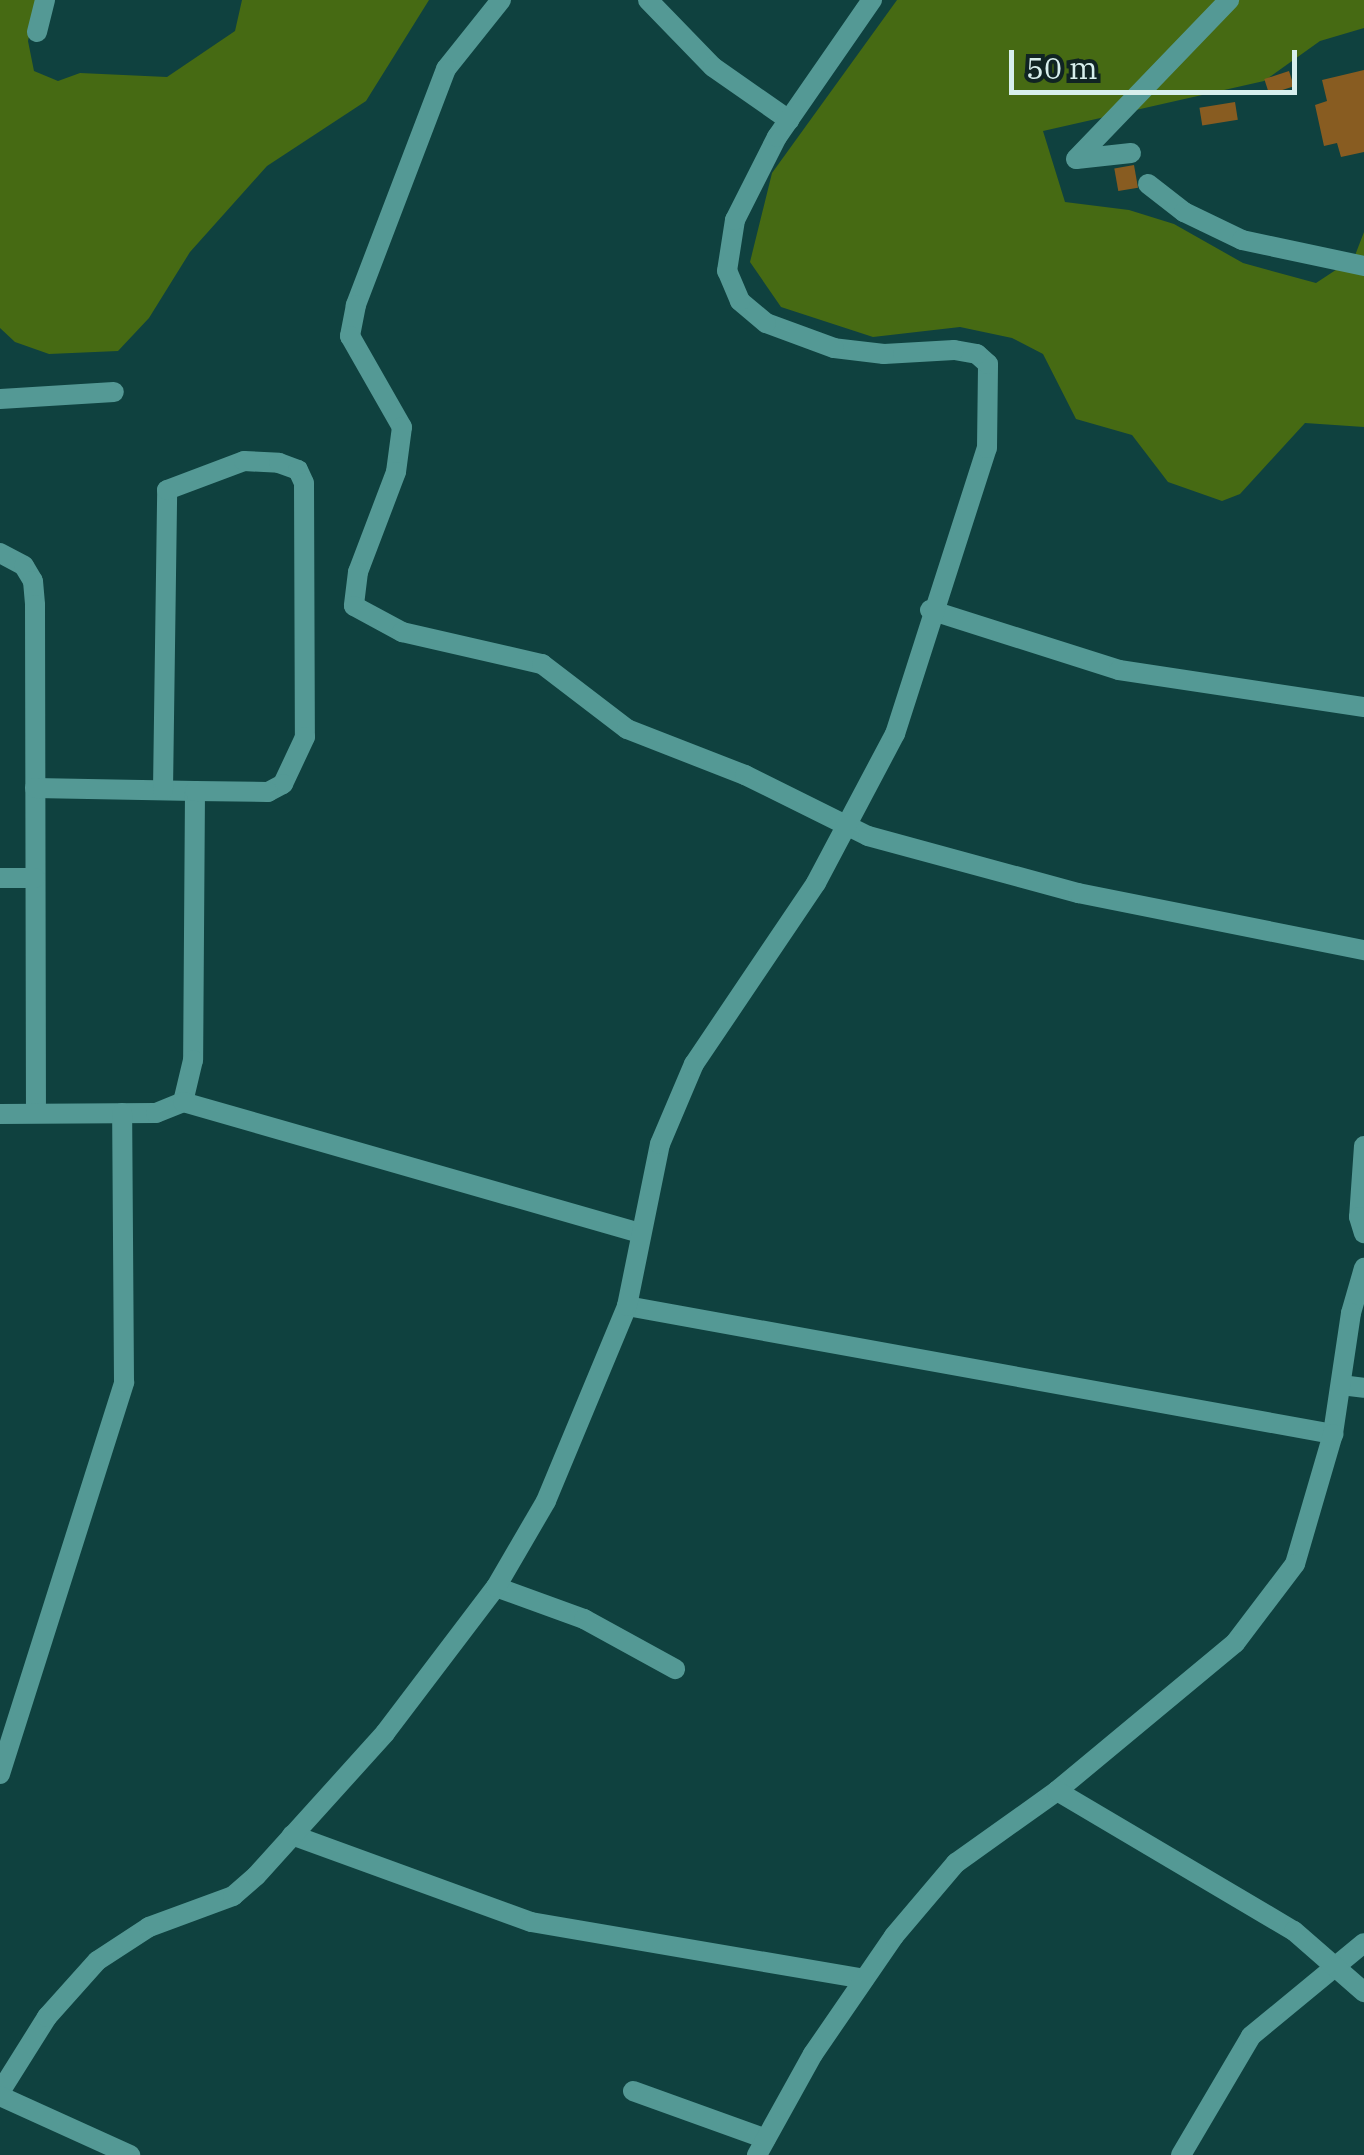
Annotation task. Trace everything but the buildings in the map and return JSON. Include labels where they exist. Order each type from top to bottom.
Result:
[{"type":"street","points":[[37,32],[45,0]]},
{"type":"street","points":[[501,0],[446,70],[356,305],[350,336],[402,427],[396,472],[358,572],[354,606],[402,632],[542,664],[627,729],[850,824],[868,836],[1078,893],[1364,950]]},
{"type":"street","points":[[648,0],[713,67],[789,120]]},
{"type":"street","points":[[130,2155],[0,2094],[47,2017],[97,1961],[149,1926],[233,1896],[385,1733],[496,1587],[546,1501],[627,1306],[660,1144],[694,1064],[768,961],[850,824],[895,734],[930,610],[969,519],[987,448],[988,364],[977,354],[954,350],[884,354],[834,348],[766,323],[740,301],[727,271],[731,234],[789,120],[872,0]]},
{"type":"street","points":[[1131,153],[1076,160],[1230,0]]},
{"type":"street","points":[[1148,184],[1184,212],[1242,240],[1364,266]]},
{"type":"street","points":[[0,399],[114,392]]},
{"type":"street","points":[[36,788],[268,792],[283,784],[305,736],[304,483],[298,470],[279,463],[244,462],[167,490],[163,790]]},
{"type":"street","points":[[0,554],[24,566],[34,581],[36,1113]]},
{"type":"street","points":[[930,610],[1119,670],[1364,708]]},
{"type":"street","points":[[0,1114],[168,1112],[183,1102],[193,1060],[195,791]]},
{"type":"street","points":[[0,878],[35,878]]},
{"type":"street","points":[[183,1102],[639,1233]]},
{"type":"street","points":[[0,1774],[124,1382],[122,1114]]},
{"type":"street","points":[[1364,1146],[1364,1233]]},
{"type":"street","points":[[633,2091],[761,2147],[864,1979],[956,1863],[1057,1791],[1193,1681],[1269,1604],[1295,1564],[1314,1514],[1364,1268]]},
{"type":"street","points":[[627,1306],[1333,1434]]},
{"type":"street","points":[[1341,1385],[1364,1388]]},
{"type":"street","points":[[496,1587],[584,1619],[675,1669]]},
{"type":"street","points":[[1057,1791],[1248,1902],[1338,1965],[1364,1992]]},
{"type":"street","points":[[292,1835],[531,1922],[864,1979]]},
{"type":"street","points":[[1181,2155],[1251,2036],[1364,1943]]},
{"type":"green space","points":[[0,0],[37,0],[28,41],[34,71],[58,81],[80,73],[167,77],[235,31],[242,0],[429,0],[366,101],[267,166],[190,252],[149,318],[118,351],[49,354],[15,342],[0,328]]},
{"type":"green space","points":[[897,0],[1364,0],[1364,28],[1320,41],[1264,81],[1043,131],[1065,202],[1129,210],[1174,224],[1243,263],[1316,283],[1354,258],[1364,232],[1364,427],[1305,423],[1240,494],[1222,501],[1168,482],[1132,435],[1076,419],[1043,354],[1012,338],[960,327],[873,337],[781,307],[750,262],[772,173]]}]
